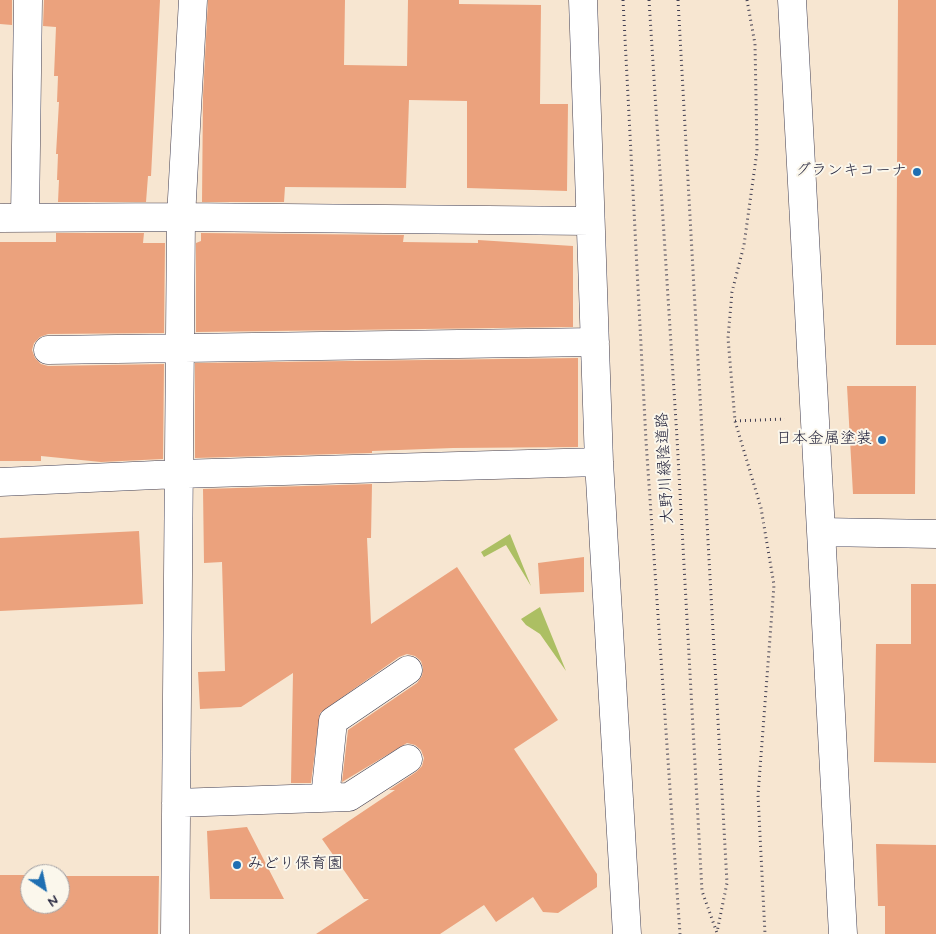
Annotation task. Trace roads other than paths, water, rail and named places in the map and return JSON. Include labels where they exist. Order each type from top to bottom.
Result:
[{"type":"street","points":[[28,0],[13,218],[181,217],[590,222]]},
{"type":"street","points":[[175,934],[181,217],[193,0]]},
{"type":"street","points":[[583,0],[599,462],[627,934]]},
{"type":"street","points":[[792,0],[843,934]]},
{"type":"street","points":[[48,350],[595,342]]},
{"type":"street","points":[[0,482],[178,474],[599,462]]},
{"type":"street","points":[[821,532],[936,534]]},
{"type":"street","points":[[326,798],[333,721],[408,670]]},
{"type":"street","points":[[176,802],[348,797],[408,759]]},
{"type":"place","name":"グランキコーナ","points":[[917,172]]},
{"type":"place","name":"日本金属塗装","points":[[882,440]]},
{"type":"place","name":"みどり保育園","points":[[237,865]]}]
